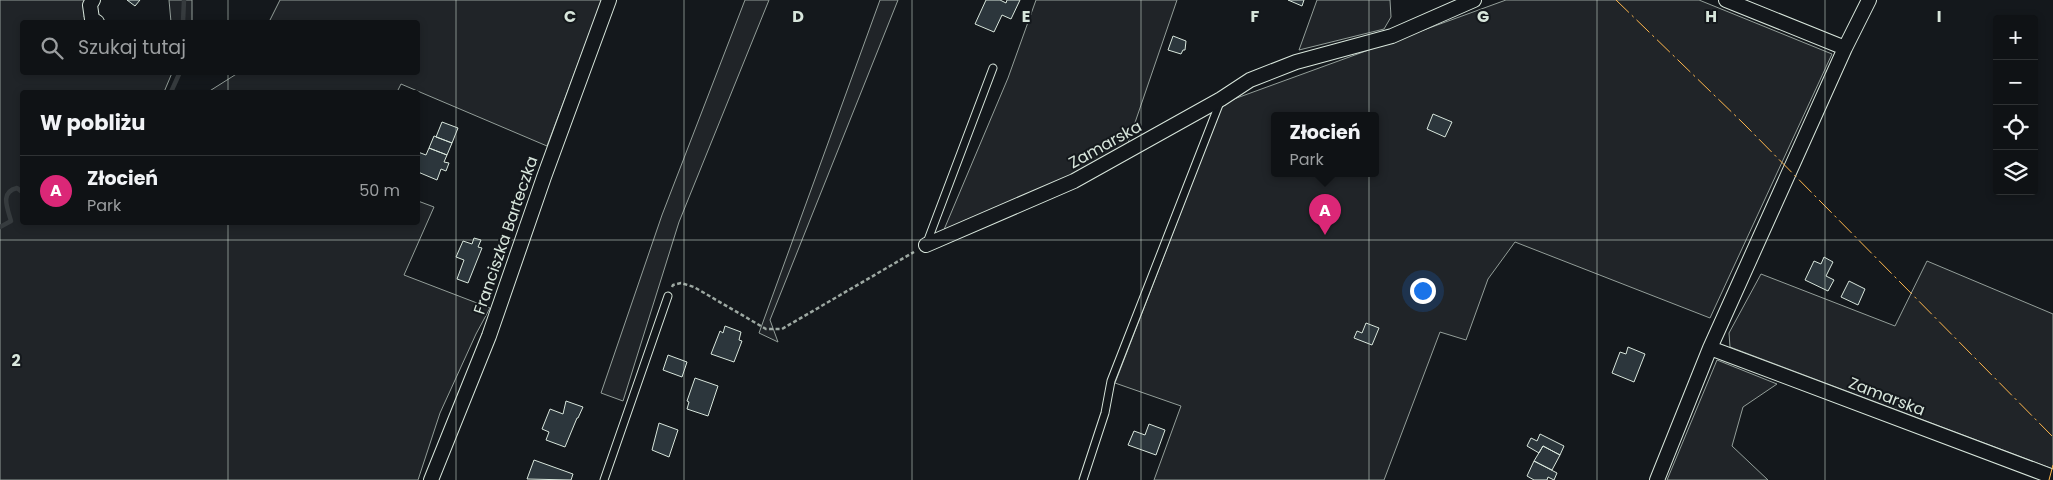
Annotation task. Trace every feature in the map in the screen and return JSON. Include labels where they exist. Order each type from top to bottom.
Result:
[{"type":"street","points":[[92,0],[90,5],[94,20]]},
{"type":"street","name":"Franciszka Barteczka","points":[[431,480],[488,336],[609,0]]},
{"type":"street","name":"Zamarska","points":[[926,245],[1074,181],[1221,99],[1250,80],[1296,62],[1392,36],[1474,0]]},
{"type":"street","points":[[1726,0],[1845,48]]},
{"type":"street","points":[[1657,480],[1710,348],[1845,48],[1869,0]]},
{"type":"street","name":"Zamarska","points":[[1710,348],[2053,478]]},
{"type":"lane","points":[[926,245],[993,68]]},
{"type":"lane","points":[[1083,480],[1105,413],[1111,380],[1221,99]]},
{"type":"lane","points":[[604,480],[668,296]]},
{"type":"path","points":[[668,296],[673,285],[681,283],[694,287],[766,329],[782,329],[926,245]]},
{"type":"shaded area","points":[[0,0],[87,0],[84,17],[87,20],[20,20],[20,75],[171,75],[165,90],[20,90],[20,225],[420,225],[420,202],[434,207],[404,275],[490,308],[440,413],[418,480],[0,480]]},
{"type":"shaded area","points":[[169,0],[192,0],[192,20],[171,20]]},
{"type":"shaded area","points":[[280,0],[602,0],[547,146],[420,92],[420,90],[401,84],[398,90],[211,90],[235,75],[420,75],[420,20],[270,20]]},
{"type":"shaded area","points":[[745,0],[769,0],[679,222],[623,401],[601,393],[662,215]]},
{"type":"shaded area","points":[[880,0],[898,0],[770,320],[778,342],[759,333]]},
{"type":"shaded area","points":[[1036,0],[1177,0],[1128,143],[1075,175],[943,232],[1008,78]]},
{"type":"shaded area","points":[[1317,0],[1390,0],[1391,17],[1384,29],[1299,50]]},
{"type":"shaded area","points":[[1506,0],[1699,0],[1832,54],[1710,318],[1515,242],[1488,279],[1466,340],[1440,332],[1384,480],[1154,480],[1181,406],[1115,383],[1223,103]]},
{"type":"shaded area","points":[[1927,261],[2053,314],[2053,469],[1730,347],[1729,333],[1761,274],[1895,326]]},
{"type":"shaded area","points":[[1717,360],[1777,384],[1743,407],[1732,446],[1768,480],[1667,480]]},
{"type":"building","points":[[127,0],[140,0],[135,6]]},
{"type":"building","points":[[986,0],[1000,0],[1006,3],[1007,0],[1020,0],[1011,19],[1002,15],[994,32],[975,24]]},
{"type":"building","points":[[1288,0],[1304,0],[1302,6]]},
{"type":"building","points":[[1173,36],[1186,41],[1185,50],[1181,54],[1168,50]]},
{"type":"building","points":[[1433,114],[1452,122],[1445,137],[1427,129]]},
{"type":"building","points":[[442,122],[458,128],[452,143],[436,137]]},
{"type":"building","points":[[434,136],[452,143],[447,155],[429,148]]},
{"type":"building","points":[[429,148],[447,155],[444,162],[449,163],[446,171],[441,169],[437,180],[420,173],[420,153],[426,155]]},
{"type":"building","points":[[474,238],[481,240],[478,247],[482,248],[468,283],[457,279],[464,260],[456,257],[463,241],[472,244]]},
{"type":"building","points":[[1824,257],[1833,262],[1826,276],[1834,280],[1828,291],[1805,280],[1814,261],[1821,264]]},
{"type":"building","points":[[1849,281],[1865,289],[1858,305],[1841,297]]},
{"type":"building","points":[[1366,323],[1379,328],[1372,345],[1354,338],[1357,331],[1362,333]]},
{"type":"building","points":[[725,326],[741,332],[739,340],[742,341],[734,362],[711,354],[720,331],[723,333]]},
{"type":"building","points":[[1628,347],[1645,354],[1634,382],[1612,373],[1620,352],[1626,354]]},
{"type":"building","points":[[668,355],[687,362],[682,377],[663,370]]},
{"type":"building","points":[[695,378],[718,386],[708,416],[687,409],[689,402],[687,401]]},
{"type":"building","points":[[566,401],[583,407],[565,447],[546,440],[549,432],[542,429],[550,409],[563,414]]},
{"type":"building","points":[[659,423],[678,430],[669,457],[652,450]]},
{"type":"building","points":[[1149,424],[1165,430],[1156,455],[1128,445],[1134,431],[1145,435]]},
{"type":"building","points":[[1540,434],[1564,446],[1560,455],[1543,446],[1539,453],[1527,446],[1531,438],[1537,441]]},
{"type":"building","points":[[1543,446],[1560,455],[1552,470],[1534,461]]},
{"type":"building","points":[[534,460],[573,474],[571,480],[527,479]]},
{"type":"building","points":[[1534,461],[1557,473],[1554,480],[1548,477],[1547,480],[1534,480],[1527,476]]},
{"type":"waterway","points":[[183,20],[184,0]]},
{"type":"waterway","points":[[172,90],[179,75]]},
{"type":"waterway","points":[[0,227],[11,221],[6,201],[8,193],[17,188],[20,190]]},
{"type":"power","points":[[1616,0],[1744,124],[2053,437]]},
{"type":"power","points":[[2049,480],[2053,465]]},
{"type":"place","name":"Złocień","points":[[1325,235]]}]
